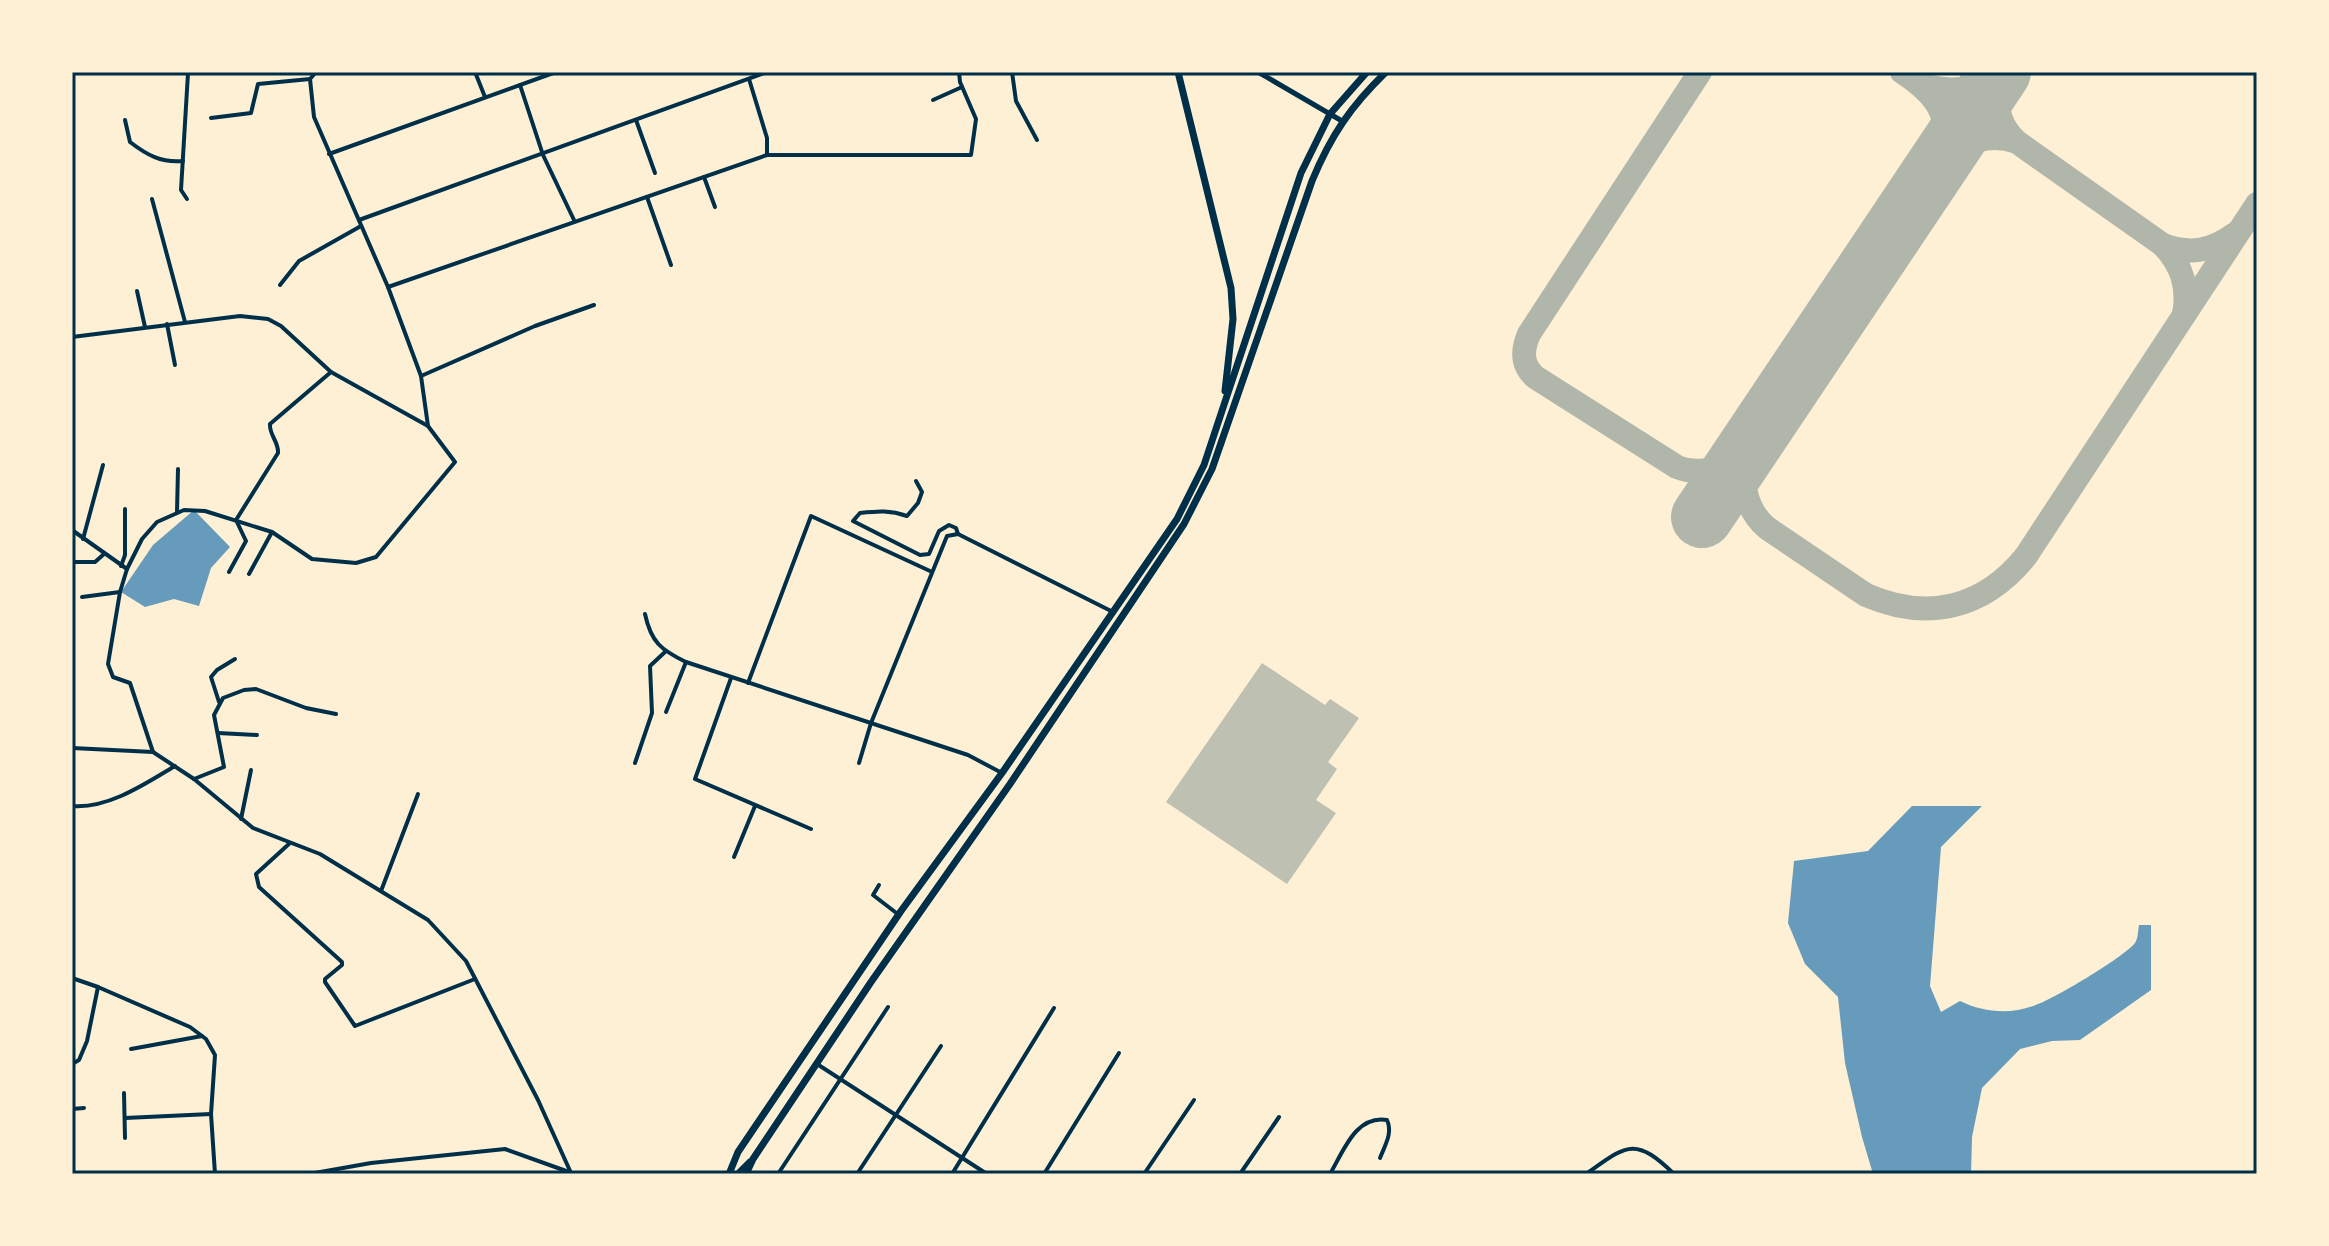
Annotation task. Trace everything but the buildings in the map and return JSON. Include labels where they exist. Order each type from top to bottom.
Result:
[{"type":"main road","points":[[1178,72],[1231,288],[1233,319],[1223,409]]},
{"type":"main road","points":[[729,1174],[738,1152],[899,915],[1002,773],[1190,497],[1204,465],[1301,173],[1330,114],[1367,72]]},
{"type":"main road","points":[[746,1174],[753,1159],[1010,784],[1192,510],[1212,469],[1312,181],[1328,144],[1364,93],[1386,72]]},
{"type":"main road","points":[[738,1174],[753,1159]]},
{"type":"street","points":[[475,72],[485,97]]},
{"type":"street","points":[[329,154],[556,72]]},
{"type":"street","points":[[280,285],[299,261],[360,223],[767,72]]},
{"type":"street","points":[[388,287],[767,155],[971,155],[976,119],[959,72]]},
{"type":"street","points":[[1012,72],[1016,101],[1037,140]]},
{"type":"street","points":[[1258,72],[1342,121]]},
{"type":"street","points":[[187,199],[181,190],[188,73]]},
{"type":"street","points":[[211,118],[251,113],[258,84],[310,79],[315,73]]},
{"type":"street","points":[[310,79],[314,117],[388,287],[421,376],[428,426]]},
{"type":"street","points":[[749,79],[767,138],[767,155]]},
{"type":"street","points":[[520,85],[543,155],[574,220]]},
{"type":"street","points":[[933,100],[962,87]]},
{"type":"street","points":[[125,120],[130,142],[146,154],[167,162],[183,161]]},
{"type":"street","points":[[636,120],[655,173]]},
{"type":"street","points":[[704,177],[715,207]]},
{"type":"street","points":[[647,197],[671,265]]},
{"type":"street","points":[[152,199],[185,322]]},
{"type":"street","points":[[137,291],[145,327]]},
{"type":"street","points":[[421,376],[535,326],[594,305]]},
{"type":"street","points":[[72,337],[240,316],[268,319],[292,335],[331,372],[428,426],[455,462],[376,557],[356,563],[312,559],[272,532],[194,509],[177,512],[157,522],[142,539],[127,569],[108,664],[113,677],[130,683],[153,752]]},
{"type":"street","points":[[167,324],[175,365]]},
{"type":"street","points":[[236,520],[278,453],[279,446],[270,424],[331,372]]},
{"type":"street","points":[[83,539],[103,465]]},
{"type":"street","points":[[177,512],[178,469]]},
{"type":"street","points":[[916,481],[922,492],[918,503],[907,516],[881,510],[860,513],[853,521],[920,555],[929,554],[939,531],[949,525],[956,528],[958,534]]},
{"type":"street","points":[[121,566],[125,555],[125,509]]},
{"type":"street","points":[[748,683],[811,516],[931,572]]},
{"type":"street","points":[[229,572],[246,541],[236,520]]},
{"type":"street","points":[[72,530],[127,569]]},
{"type":"street","points":[[249,574],[272,532]]},
{"type":"street","points":[[859,763],[871,723],[947,536],[958,534],[1113,612]]},
{"type":"street","points":[[72,562],[95,562],[104,554]]},
{"type":"street","points":[[82,597],[120,592]]},
{"type":"street","points":[[645,614],[649,633],[665,652],[686,662],[968,755],[1002,773]]},
{"type":"street","points":[[635,763],[652,713],[650,666],[665,652]]},
{"type":"street","points":[[194,779],[224,767],[214,715],[219,702],[211,677],[235,659]]},
{"type":"street","points":[[666,712],[686,662]]},
{"type":"street","points":[[731,678],[695,779],[811,829]]},
{"type":"street","points":[[219,702],[244,690],[256,689],[306,708],[336,714]]},
{"type":"street","points":[[218,733],[257,735]]},
{"type":"street","points":[[72,748],[153,752],[194,779],[253,828],[320,854],[428,920],[466,961],[573,1173]]},
{"type":"street","points":[[72,806],[124,795],[175,766]]},
{"type":"street","points":[[241,819],[251,770]]},
{"type":"street","points":[[381,891],[418,794]]},
{"type":"street","points":[[734,857],[755,806]]},
{"type":"street","points":[[290,843],[256,874],[259,887],[342,962],[325,982],[355,1026],[475,979]]},
{"type":"street","points":[[879,885],[873,895],[899,915]]},
{"type":"street","points":[[72,978],[190,1027],[202,1036],[215,1055],[211,1114],[215,1174]]},
{"type":"street","points":[[72,1064],[79,1060],[87,1041],[98,987]]},
{"type":"street","points":[[778,1174],[888,1007]]},
{"type":"street","points":[[952,1174],[1054,1008]]},
{"type":"street","points":[[131,1049],[202,1036]]},
{"type":"street","points":[[857,1174],[941,1046]]},
{"type":"street","points":[[1044,1174],[1119,1053]]},
{"type":"street","points":[[817,1064],[987,1174]]},
{"type":"street","points":[[124,1093],[125,1138]]},
{"type":"street","points":[[1144,1174],[1194,1100]]},
{"type":"street","points":[[72,1109],[84,1108]]},
{"type":"street","points":[[125,1118],[211,1114]]},
{"type":"street","points":[[1240,1174],[1279,1117]]},
{"type":"street","points":[[1330,1174],[1355,1133],[1364,1122],[1375,1118],[1387,1120],[1389,1124],[1390,1133],[1380,1158]]},
{"type":"street","points":[[1586,1174],[1629,1146],[1652,1156],[1674,1174]]},
{"type":"street","points":[[309,1174],[371,1163],[505,1149],[573,1173]]},
{"type":"water","points":[[194,510],[230,547],[211,568],[199,606],[174,599],[145,607],[121,592],[153,545]]},
{"type":"water","points":[[1912,806],[1982,806],[1941,847],[1930,986],[1941,1012],[1960,1001],[1987,1010],[2005,1011],[2024,1009],[2042,1002],[2117,958],[2135,943],[2139,925],[2151,925],[2151,990],[2080,1040],[2052,1041],[2020,1049],[1982,1088],[1972,1137],[1971,1174],[1873,1174],[1845,1063],[1838,997],[1805,964],[1788,923],[1794,861],[1868,851]]},
{"type":"taxiway","points":[[1700,72],[1529,334],[1524,357],[1535,377],[1677,467],[1704,470],[1730,462],[1746,452]]},
{"type":"taxiway","points":[[1902,72],[1926,90],[1940,110],[1946,134],[1941,163]]},
{"type":"taxiway","points":[[1921,84],[1941,89],[1961,89],[1979,84],[1997,72]]},
{"type":"taxiway","points":[[2002,72],[1998,109],[2005,127],[2017,142]]},
{"type":"taxiway","points":[[1942,161],[1977,141],[1996,138],[2017,142],[2163,245],[2175,260],[2182,277],[2186,295],[2184,315]]},
{"type":"taxiway","points":[[1746,452],[1746,493],[1760,521],[1866,595],[1911,608],[1954,605],[1973,598],[2010,574],[2026,556],[2257,204]]},
{"type":"taxiway","points":[[2163,245],[2182,250],[2200,250],[2235,234]]},
{"type":"runway","points":[[1702,517],[2000,72]]}]
